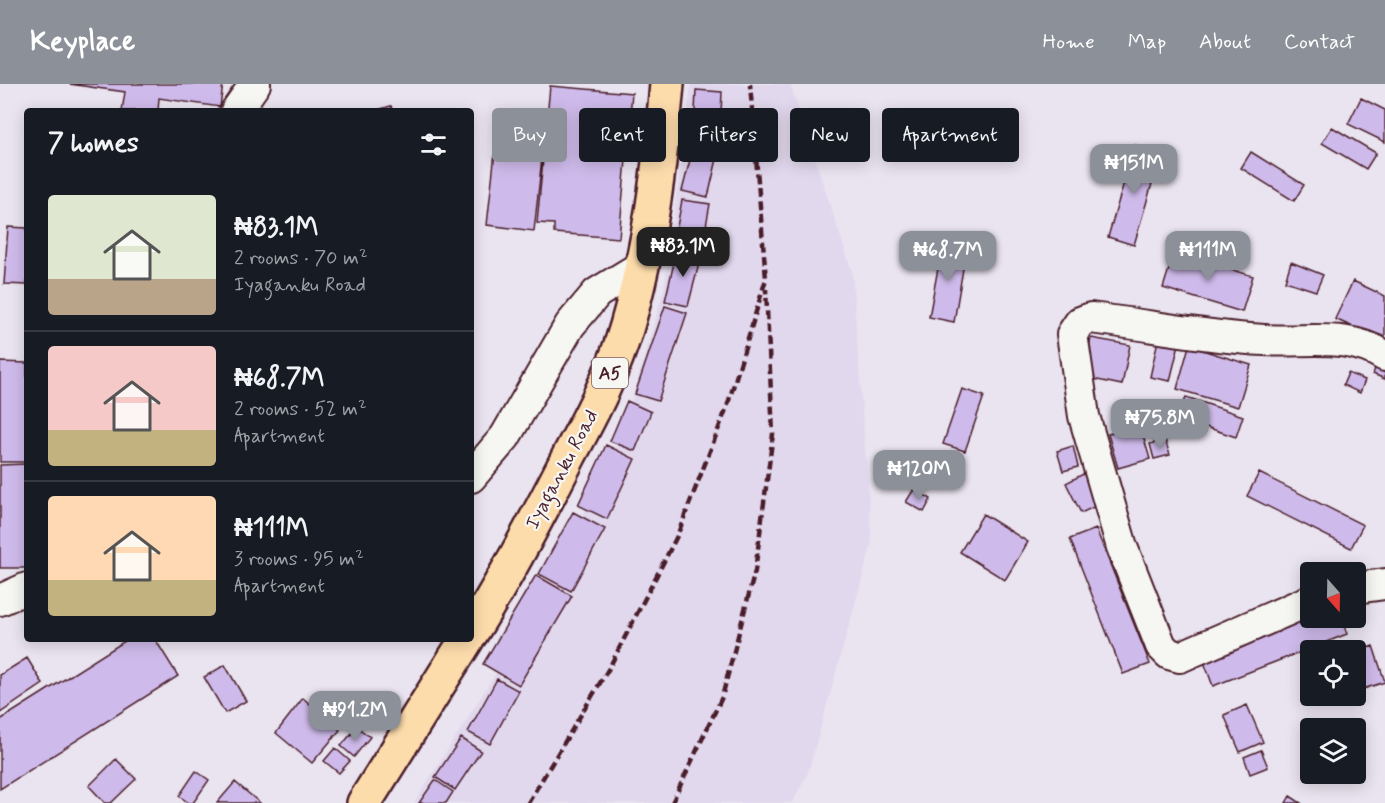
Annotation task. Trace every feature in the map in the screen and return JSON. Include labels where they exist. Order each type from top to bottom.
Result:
[{"type":"highway","name":"Iyaganku Road","points":[[474,628],[553,488],[607,382],[627,327],[643,265],[658,177],[667,84]]},
{"type":"highway","points":[[364,803],[465,642]]},
{"type":"street","points":[[238,108],[255,84]]},
{"type":"street","points":[[474,473],[505,436],[570,325],[597,293],[643,265]]},
{"type":"street","points":[[1300,605],[1180,657],[1169,654],[1161,646],[1122,547],[1083,416],[1072,334],[1080,322],[1091,318],[1265,341],[1338,339],[1385,356]]},
{"type":"street","points":[[1366,587],[1385,584]]},
{"type":"street","points":[[0,600],[24,589]]},
{"type":"shaded area","points":[[691,84],[790,84],[798,108],[790,108],[790,162],[816,162],[852,271],[872,543],[808,773],[792,803],[414,803],[538,606],[621,437],[664,289],[681,162],[778,162],[778,108],[688,108]]},
{"type":"building","points":[[69,84],[223,84],[220,107],[159,98],[158,108],[122,108],[125,92]]},
{"type":"building","points":[[550,86],[632,93],[631,108],[579,108],[579,162],[626,162],[619,238],[554,233],[554,224],[537,223],[543,162],[567,162],[567,108],[548,108]]},
{"type":"building","points":[[696,90],[722,92],[721,108],[695,108]]},
{"type":"building","points":[[1361,98],[1385,110],[1385,142],[1348,124]]},
{"type":"building","points":[[1332,127],[1376,153],[1366,169],[1322,143]]},
{"type":"building","points":[[1135,145],[1161,153],[1134,245],[1108,237]]},
{"type":"building","points":[[1251,152],[1304,185],[1294,201],[1241,168]]},
{"type":"building","points":[[494,162],[542,162],[534,231],[487,225]]},
{"type":"building","points":[[689,162],[716,162],[708,197],[682,191]]},
{"type":"building","points":[[682,200],[710,204],[702,248],[674,243]]},
{"type":"building","points":[[8,227],[24,228],[24,285],[4,284]]},
{"type":"building","points":[[943,241],[967,245],[954,322],[929,317]]},
{"type":"building","points":[[677,250],[701,256],[688,306],[665,301]]},
{"type":"building","points":[[1174,253],[1253,276],[1242,312],[1163,288]]},
{"type":"building","points":[[1291,262],[1323,275],[1316,291],[1285,281]]},
{"type":"building","points":[[1353,281],[1385,296],[1385,341],[1335,319]]},
{"type":"building","points":[[665,306],[687,313],[658,401],[635,394]]},
{"type":"building","points":[[1091,338],[1130,345],[1122,385],[1083,377]]},
{"type":"building","points":[[1158,340],[1179,344],[1170,381],[1150,377]]},
{"type":"building","points":[[1189,346],[1251,365],[1238,407],[1177,389]]},
{"type":"building","points":[[0,362],[24,363],[24,462],[0,462]]},
{"type":"building","points":[[1376,366],[1385,370],[1385,379],[1373,374]]},
{"type":"building","points":[[1348,373],[1365,380],[1360,393],[1343,385]]},
{"type":"building","points":[[962,389],[984,396],[965,451],[943,444]]},
{"type":"building","points":[[1186,397],[1243,416],[1236,437],[1179,418]]},
{"type":"building","points":[[627,401],[651,412],[635,451],[610,441]]},
{"type":"building","points":[[1140,425],[1150,459],[1118,468],[1108,434]]},
{"type":"building","points":[[1165,440],[1170,455],[1154,459],[1150,444]]},
{"type":"building","points":[[606,445],[635,459],[607,519],[578,505]]},
{"type":"building","points":[[1073,446],[1078,467],[1063,471],[1057,451]]},
{"type":"building","points":[[24,464],[24,568],[0,568],[0,465]]},
{"type":"building","points":[[1087,472],[1102,503],[1081,513],[1066,483]]},
{"type":"building","points":[[1259,473],[1363,525],[1351,548],[1247,496]]},
{"type":"building","points":[[914,489],[931,499],[924,512],[906,502]]},
{"type":"building","points":[[573,512],[605,529],[571,591],[539,574]]},
{"type":"building","points":[[983,514],[1028,542],[1005,580],[960,552]]},
{"type":"building","points":[[1096,529],[1150,664],[1123,674],[1070,539]]},
{"type":"building","points":[[536,575],[572,596],[519,685],[483,664]]},
{"type":"building","points":[[1300,615],[1300,628],[1345,628],[1347,634],[1332,640],[1300,640],[1300,652],[1213,686],[1201,654]]},
{"type":"building","points":[[123,642],[157,642],[178,676],[0,789],[0,720]]},
{"type":"building","points":[[1373,646],[1385,682],[1366,688],[1366,648]]},
{"type":"building","points":[[27,658],[43,684],[0,713],[0,675]]},
{"type":"building","points":[[225,665],[246,701],[225,713],[204,677]]},
{"type":"building","points":[[497,679],[519,691],[490,744],[468,732]]},
{"type":"building","points":[[303,698],[340,730],[312,763],[276,733]]},
{"type":"building","points":[[1247,705],[1263,742],[1240,752],[1224,715]]},
{"type":"building","points":[[357,727],[370,737],[354,757],[341,746]]},
{"type":"building","points":[[461,738],[481,751],[455,790],[435,777]]},
{"type":"building","points":[[335,748],[350,761],[339,773],[324,761]]},
{"type":"building","points":[[1261,750],[1268,767],[1250,774],[1244,757]]},
{"type":"building","points":[[116,759],[136,779],[111,803],[105,803],[89,786]]},
{"type":"building","points":[[196,771],[209,780],[193,803],[189,803],[179,796]]},
{"type":"building","points":[[435,780],[453,792],[446,803],[419,803]]},
{"type":"building","points":[[235,782],[260,803],[217,803]]},
{"type":"building","points":[[1290,796],[1301,803],[1286,803]]},
{"type":"railway","points":[[528,803],[609,668],[677,536],[727,407],[766,279],[750,84]]},
{"type":"railway","points":[[672,803],[722,697],[755,571],[773,434],[766,289]]}]
